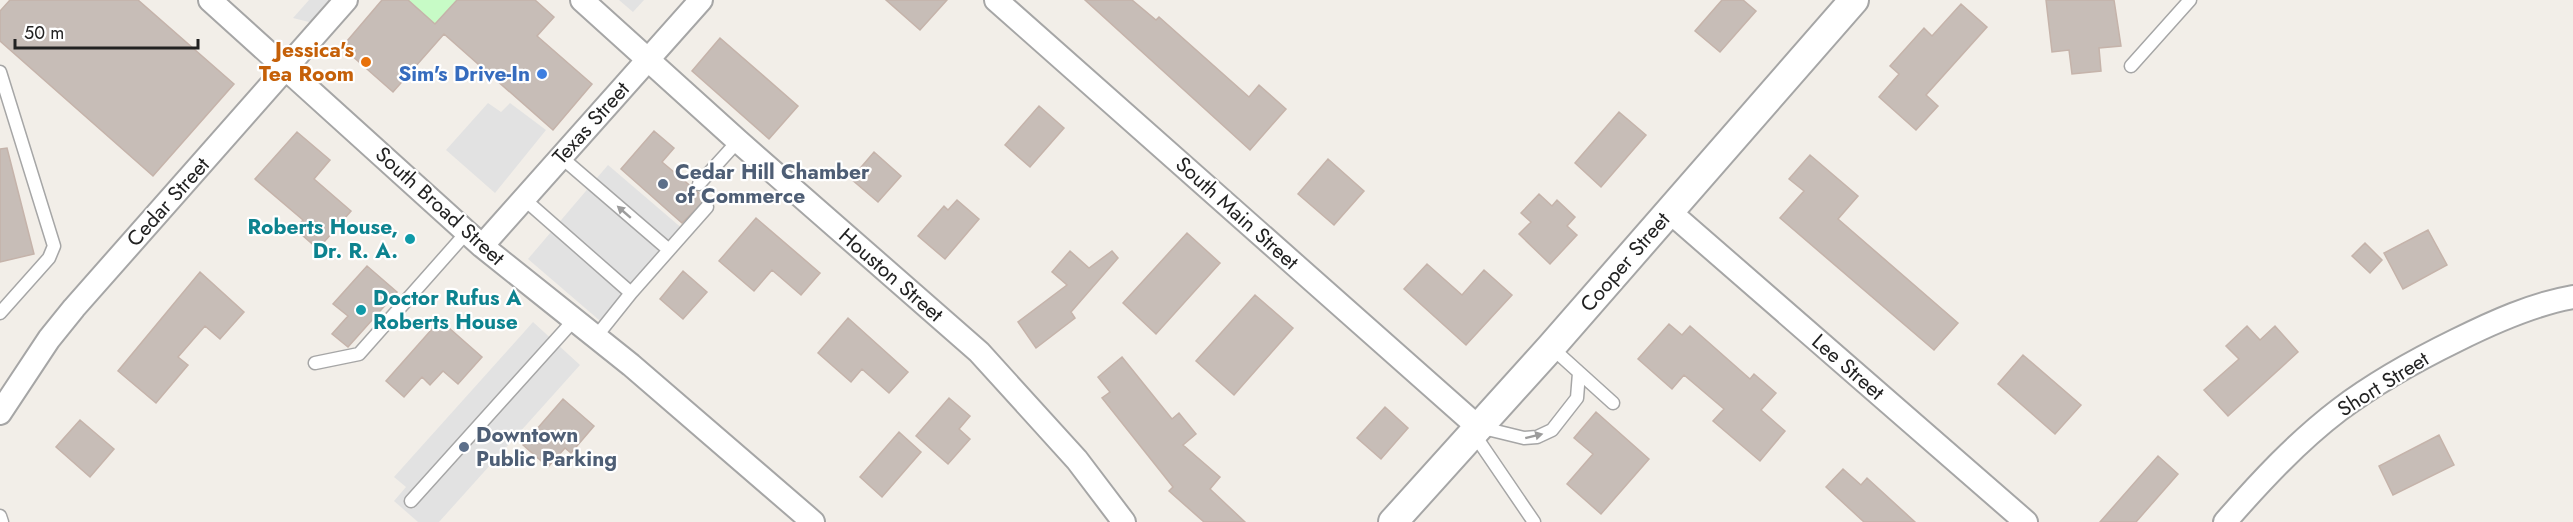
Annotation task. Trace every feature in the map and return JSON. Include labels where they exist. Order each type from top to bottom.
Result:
[{"type":"street","name":"South Broad Street","points":[[210,0],[474,239],[631,365],[813,522]]},
{"type":"street","name":"Cedar Street","points":[[3,400],[74,308],[346,0]]},
{"type":"street","name":"Houston Street","points":[[582,0],[738,141],[979,352],[1077,460],[1124,522]]},
{"type":"street","name":"Texas Street","points":[[474,239],[524,199],[701,0]]},
{"type":"street","name":"South Main Street","points":[[996,0],[1475,430]]},
{"type":"street","name":"Cooper Street","points":[[1393,522],[1551,347],[1854,0]]},
{"type":"street","name":"Lee Street","points":[[1670,212],[2026,522]]},
{"type":"street","name":"Short Street","points":[[2225,522],[2286,456],[2338,410],[2370,388],[2416,360],[2499,320],[2573,297]]},
{"type":"lane","points":[[2131,66],[2190,0]]},
{"type":"lane","points":[[0,72],[54,246],[49,258],[0,314]]},
{"type":"lane","points":[[699,184],[738,141]]},
{"type":"lane","points":[[561,157],[669,250]]},
{"type":"lane","points":[[524,199],[631,293]]},
{"type":"lane","points":[[595,338],[631,293],[707,207]]},
{"type":"lane","points":[[315,363],[359,354],[474,239]]},
{"type":"lane","points":[[411,501],[574,320]]},
{"type":"lane","points":[[1551,347],[1613,403]]},
{"type":"lane","points":[[1475,430],[1524,438],[1552,430],[1577,398],[1579,373]]},
{"type":"lane","points":[[1475,430],[1534,522]]},
{"type":"lane","points":[[0,516],[2,522]]},
{"type":"green space","points":[[407,0],[457,0],[436,25]]},
{"type":"shaded area","points":[[309,0],[333,0],[313,23],[293,18]]},
{"type":"shaded area","points":[[619,0],[644,0],[633,12]]},
{"type":"shaded area","points":[[488,103],[501,112],[510,103],[546,130],[495,193],[446,150]]},
{"type":"shaded area","points":[[608,165],[691,236],[606,326],[528,259]]},
{"type":"shaded area","name":"Downtown Public Parking","points":[[533,322],[580,365],[439,522],[418,522],[394,501],[406,487],[394,477]]},
{"type":"building","points":[[10,0],[138,0],[234,84],[153,176],[0,41],[0,11]]},
{"type":"building","points":[[382,0],[408,0],[435,24],[457,0],[535,0],[554,17],[537,36],[592,84],[553,130],[444,34],[393,92],[342,47]]},
{"type":"building","points":[[886,0],[947,0],[920,30]]},
{"type":"building","points":[[1085,0],[1132,0],[1156,20],[1159,17],[1249,97],[1259,85],[1286,109],[1250,150]]},
{"type":"building","points":[[1722,0],[1743,0],[1756,11],[1720,52],[1695,31]]},
{"type":"building","points":[[2046,0],[2114,0],[2121,46],[2099,48],[2101,71],[2072,74],[2069,50],[2052,52]]},
{"type":"building","points":[[1961,4],[1987,27],[1926,95],[1938,106],[1916,130],[1879,97],[1899,74],[1890,66],[1924,28],[1932,36]]},
{"type":"building","points":[[720,38],[798,106],[769,139],[692,71]]},
{"type":"building","points":[[1039,106],[1064,128],[1030,167],[1005,145]]},
{"type":"building","points":[[1619,112],[1646,135],[1601,187],[1575,163]]},
{"type":"building","name":"Cedar Hill Chamber of Commerce","points":[[654,131],[674,148],[662,162],[706,199],[682,223],[621,169]]},
{"type":"building","points":[[297,132],[330,160],[314,179],[351,211],[318,249],[295,229],[303,220],[255,179]]},
{"type":"building","points":[[7,148],[34,254],[0,262],[0,149]]},
{"type":"building","points":[[874,152],[901,176],[878,202],[851,179]]},
{"type":"building","points":[[1810,155],[1858,196],[1838,219],[1958,323],[1934,350],[1780,218],[1804,191],[1789,179]]},
{"type":"building","points":[[1328,159],[1364,191],[1334,225],[1298,194]]},
{"type":"building","points":[[1539,194],[1552,206],[1557,200],[1575,217],[1567,226],[1577,235],[1550,264],[1519,234],[1531,222],[1521,213]]},
{"type":"building","points":[[957,200],[979,219],[945,259],[918,236],[944,206],[948,210]]},
{"type":"building","points":[[756,218],[820,273],[801,295],[772,270],[754,291],[719,261]]},
{"type":"building","points":[[2428,230],[2447,265],[2403,289],[2384,253]]},
{"type":"building","points":[[1187,233],[1220,263],[1156,334],[1123,303]]},
{"type":"building","points":[[2365,243],[2382,260],[2370,273],[2352,256]]},
{"type":"building","points":[[1070,251],[1089,268],[1112,251],[1118,258],[1071,312],[1075,318],[1036,348],[1018,322],[1067,285],[1052,272]]},
{"type":"building","points":[[1427,264],[1462,295],[1484,270],[1512,295],[1466,345],[1404,289]]},
{"type":"building","name":"Doctor Rufus A Roberts House","points":[[367,266],[397,292],[348,347],[332,334],[348,316],[333,304]]},
{"type":"building","points":[[683,271],[707,292],[683,319],[660,299]]},
{"type":"building","points":[[200,272],[244,312],[220,339],[205,326],[178,357],[188,365],[156,403],[118,371]]},
{"type":"building","points":[[1255,295],[1293,328],[1234,395],[1196,361]]},
{"type":"building","points":[[848,318],[908,372],[889,393],[862,369],[851,382],[818,353]]},
{"type":"building","points":[[440,320],[482,357],[458,384],[443,371],[430,385],[422,377],[404,397],[386,381]]},
{"type":"building","points":[[1669,324],[1682,335],[1690,326],[1750,379],[1754,374],[1776,393],[1761,410],[1785,431],[1760,461],[1713,421],[1724,409],[1684,375],[1672,389],[1638,359]]},
{"type":"building","points":[[2247,326],[2260,340],[2275,326],[2298,352],[2228,416],[2204,390],[2239,359],[2226,346]]},
{"type":"building","points":[[2023,355],[2081,405],[2055,434],[1998,384]]},
{"type":"building","points":[[1122,357],[1172,419],[1179,413],[1196,434],[1183,445],[1220,477],[1210,489],[1245,522],[1204,522],[1169,491],[1173,487],[1102,398],[1110,392],[1098,377]]},
{"type":"building","points":[[949,398],[970,416],[959,429],[970,439],[948,464],[916,436]]},
{"type":"building","points":[[563,399],[594,426],[571,453],[565,448],[548,467],[523,445]]},
{"type":"building","points":[[1385,407],[1408,428],[1381,459],[1357,438]]},
{"type":"building","points":[[1596,412],[1649,459],[1601,514],[1567,484],[1593,454],[1574,438]]},
{"type":"building","points":[[80,420],[114,449],[90,477],[56,447]]},
{"type":"building","points":[[899,432],[921,452],[882,497],[860,477]]},
{"type":"building","points":[[2439,435],[2454,465],[2393,495],[2379,466]]},
{"type":"building","points":[[2158,456],[2178,474],[2136,522],[2100,522]]},
{"type":"building","points":[[1843,469],[1861,485],[1867,478],[1915,522],[1864,522],[1826,487]]},
{"type":"place","name":"Jessica's Tea Room","points":[[366,62]]},
{"type":"place","name":"Sim's Drive-In","points":[[542,74]]},
{"type":"place","name":"Cedar Hill Chamber of Commerce","points":[[663,184]]},
{"type":"place","name":"Roberts House, Dr. R. A.","points":[[410,239]]},
{"type":"place","name":"Doctor Rufus A Roberts House","points":[[361,310]]},
{"type":"place","name":"Downtown Public Parking","points":[[464,447]]}]
